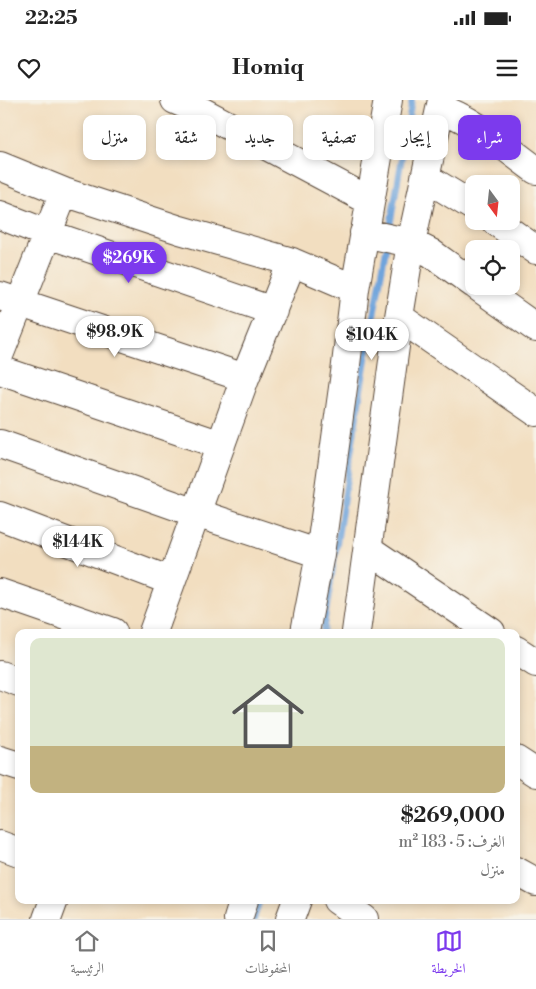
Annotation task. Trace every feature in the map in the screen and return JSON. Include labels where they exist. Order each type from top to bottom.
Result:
[{"type":"street","points":[[175,100],[370,200]]},
{"type":"street","points":[[356,629],[399,317],[388,238],[370,200],[388,100]]},
{"type":"street","points":[[305,629],[320,554],[355,289],[424,177],[441,104],[536,170]]},
{"type":"street","points":[[0,166],[64,192],[180,230],[292,262],[355,289]]},
{"type":"street","points":[[424,177],[465,202]]},
{"type":"street","points":[[0,354],[10,300],[48,234],[64,192]]},
{"type":"street","points":[[0,215],[48,234],[273,311]]},
{"type":"street","points":[[508,230],[536,250]]},
{"type":"street","points":[[388,238],[431,253],[465,278]]},
{"type":"street","points":[[154,629],[245,378],[292,262]]},
{"type":"street","points":[[490,295],[536,328]]},
{"type":"street","points":[[10,300],[245,378]]},
{"type":"street","points":[[399,317],[536,412]]},
{"type":"street","points":[[0,370],[221,445]]},
{"type":"street","points":[[0,444],[196,513],[320,554]]},
{"type":"street","points":[[0,516],[171,581]]},
{"type":"street","points":[[368,550],[486,629]]},
{"type":"street","points":[[0,593],[104,629]]},
{"type":"street","points":[[520,653],[536,663]]},
{"type":"street","points":[[0,675],[15,681]]},
{"type":"street","points":[[0,760],[15,765]]},
{"type":"street","points":[[520,763],[536,773]]},
{"type":"street","points":[[0,845],[15,851]]},
{"type":"street","points":[[520,873],[536,882]]},
{"type":"street","points":[[47,919],[53,904]]},
{"type":"street","points":[[238,919],[243,904]]},
{"type":"street","points":[[343,904],[364,919]]},
{"type":"waterway","points":[[389,232],[412,100]]},
{"type":"waterway","points":[[323,629],[365,365],[387,244]]},
{"type":"waterway","points":[[254,919],[259,904]]}]
